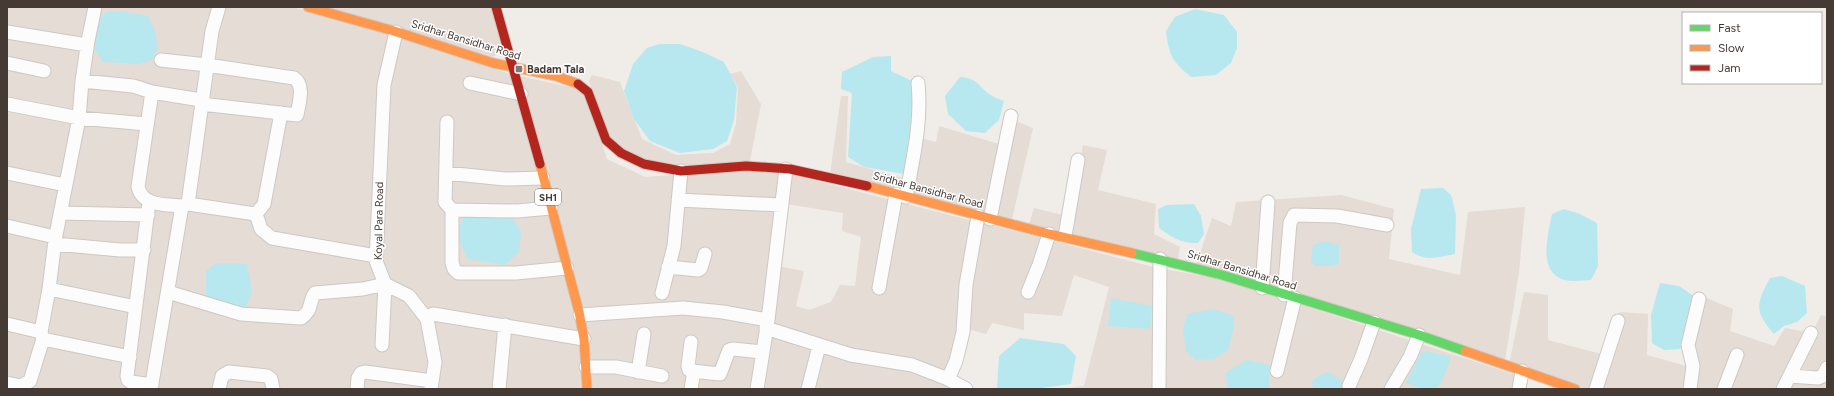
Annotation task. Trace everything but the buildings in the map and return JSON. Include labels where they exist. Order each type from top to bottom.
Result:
[{"type":"street","points":[[7,383],[21,386],[30,381],[42,336],[55,241],[79,118],[87,45],[95,7]]},
{"type":"street","points":[[152,92],[138,188],[149,208],[128,380],[152,387],[168,292],[185,205],[212,31],[219,7]]},
{"type":"street","name":"Sridhar Bansidhar Road","points":[[308,7],[514,68],[546,74],[583,86],[588,92],[606,140],[615,150],[644,164],[681,171],[746,166],[786,169],[859,184],[1049,234],[1065,236],[1160,259],[1262,288],[1419,335],[1575,389]]},
{"type":"street","name":"SH1","points":[[496,7],[514,68],[580,315],[584,339],[587,389]]},
{"type":"street","points":[[7,32],[87,45]]},
{"type":"street","name":"Koyal Para Road","points":[[385,284],[376,261],[376,256],[384,85],[396,32]]},
{"type":"street","points":[[82,81],[133,86],[152,92],[201,102],[297,115],[301,86],[294,78],[207,65],[161,60]]},
{"type":"street","points":[[7,63],[44,71]]},
{"type":"street","points":[[470,83],[521,94]]},
{"type":"street","points":[[879,288],[901,195],[919,129],[920,104],[918,83]]},
{"type":"street","points":[[7,104],[79,118],[148,124]]},
{"type":"street","points":[[256,214],[264,204],[281,113]]},
{"type":"street","points":[[948,379],[956,361],[963,332],[966,285],[1010,116]]},
{"type":"street","points":[[447,122],[445,202],[452,210],[452,263],[454,269],[458,273],[516,273],[567,268]]},
{"type":"street","points":[[1065,236],[1078,160]]},
{"type":"street","points":[[756,389],[767,324],[786,169]]},
{"type":"street","points":[[662,293],[674,246],[681,171]]},
{"type":"street","points":[[7,173],[65,185]]},
{"type":"street","points":[[446,173],[505,179],[543,178]]},
{"type":"street","points":[[678,200],[782,205]]},
{"type":"street","points":[[1262,288],[1268,202]]},
{"type":"street","points":[[60,213],[185,205],[256,214]]},
{"type":"street","points":[[452,210],[517,211],[551,208]]},
{"type":"street","points":[[256,214],[261,229],[272,238],[376,256]]},
{"type":"street","points":[[1277,371],[1290,297],[1290,223],[1294,215],[1336,216],[1387,225]]},
{"type":"street","points":[[7,226],[55,241],[120,250],[144,250]]},
{"type":"street","points":[[1028,292],[1049,234]]},
{"type":"street","points":[[668,267],[698,270],[701,268],[705,254]]},
{"type":"street","points":[[1159,389],[1160,259]]},
{"type":"street","points":[[168,292],[241,314],[301,318],[306,315],[310,308],[312,298],[315,293],[363,289],[385,284],[409,296],[427,319],[435,362],[432,385],[365,372],[361,373],[358,378],[357,389]]},
{"type":"street","points":[[382,345],[385,284]]},
{"type":"street","points":[[49,289],[136,307]]},
{"type":"street","points":[[1690,389],[1692,366],[1688,345],[1699,299]]},
{"type":"street","points":[[580,315],[683,308],[723,312],[767,324],[819,346],[851,355],[912,365],[948,379],[966,389]]},
{"type":"street","points":[[427,319],[433,314],[584,339]]},
{"type":"street","points":[[1596,389],[1618,321]]},
{"type":"street","points":[[1349,386],[1361,360],[1374,322]]},
{"type":"street","points":[[7,324],[42,336],[130,357]]},
{"type":"street","points":[[500,389],[505,325]]},
{"type":"street","points":[[1783,389],[1811,333]]},
{"type":"street","points":[[638,372],[644,334]]},
{"type":"street","points":[[1391,389],[1410,357],[1419,335]]},
{"type":"street","points":[[691,342],[688,366],[689,370],[694,372],[720,374],[723,371],[729,350],[732,349],[762,352]]},
{"type":"street","points":[[808,389],[819,346]]},
{"type":"street","points":[[1724,389],[1737,355]]},
{"type":"street","points":[[586,367],[616,367],[662,376]]},
{"type":"street","points":[[1790,376],[1818,378],[1823,376],[1827,368]]},
{"type":"street","points":[[1520,389],[1522,371]]},
{"type":"street","points":[[219,389],[222,376],[229,372],[267,376],[271,379],[273,389]]},
{"type":"street","points":[[691,389],[694,372]]},
{"type":"shaded area","points":[[7,7],[292,7],[391,33],[378,283],[404,299],[423,322],[432,364],[427,389],[7,389]]},
{"type":"shaded area","points":[[327,7],[492,7],[505,50],[493,57]]},
{"type":"shaded area","points":[[400,37],[510,74],[578,328],[581,389],[435,389],[434,329],[417,295],[390,281],[380,262],[385,143],[395,52]]},
{"type":"shaded area","points":[[741,71],[761,104],[750,161],[649,171],[613,153],[589,81],[592,75],[620,82],[642,139],[676,155],[713,153],[730,144],[736,124],[738,87],[730,74]]},
{"type":"shaded area","points":[[520,76],[583,90],[607,159],[645,177],[740,170],[781,173],[759,329],[847,358],[906,369],[959,389],[591,389]]},
{"type":"shaded area","points":[[841,96],[848,96],[846,162],[910,180],[919,138],[936,142],[939,126],[999,144],[1006,117],[1033,128],[1012,219],[830,174]]},
{"type":"shaded area","points":[[1083,145],[1107,150],[1098,190],[1156,204],[1154,234],[1180,247],[1178,260],[1029,224],[1034,208],[1071,217]]},
{"type":"shaded area","points":[[790,174],[973,221],[961,310],[947,375],[851,352],[771,326],[777,266],[804,271],[796,306],[809,310],[831,302],[840,285],[855,286],[861,237],[842,231],[843,213],[786,204]]},
{"type":"shaded area","points":[[1341,195],[1394,209],[1389,259],[1460,275],[1468,212],[1525,207],[1519,272],[1505,361],[1196,265],[1212,218],[1231,226],[1236,202]]},
{"type":"shaded area","points":[[980,222],[1157,268],[1157,389],[1063,389],[1084,386],[1109,287],[1074,275],[1062,316],[1024,313],[1024,330],[992,323],[986,334],[967,329],[971,280]]},
{"type":"shaded area","points":[[1164,269],[1226,280],[1519,376],[1516,389],[1163,389]]},
{"type":"shaded area","points":[[1524,292],[1548,295],[1548,340],[1609,356],[1620,312],[1648,314],[1647,355],[1686,366],[1697,294],[1733,309],[1730,331],[1774,346],[1785,328],[1807,332],[1778,389],[1584,389],[1509,364]]},
{"type":"shaded area","points":[[1821,315],[1827,317],[1827,389],[1785,389]]},
{"type":"water","points":[[1195,9],[1224,15],[1237,32],[1237,48],[1231,63],[1216,75],[1191,77],[1172,57],[1168,46],[1166,31],[1175,17]]},
{"type":"water","points":[[120,11],[148,16],[154,28],[158,48],[151,61],[138,64],[103,62],[94,49],[97,21],[107,12]]},
{"type":"water","points":[[659,44],[680,44],[724,62],[737,87],[734,120],[727,141],[713,149],[680,153],[650,141],[634,119],[624,91],[633,64],[647,48]]},
{"type":"water","points":[[891,56],[891,71],[912,81],[916,128],[904,174],[864,167],[848,157],[852,93],[841,89],[842,72],[873,57]]},
{"type":"water","points":[[960,77],[973,80],[991,95],[1004,101],[999,120],[985,133],[966,131],[948,114],[945,96]]},
{"type":"water","points":[[1443,188],[1451,195],[1456,215],[1455,254],[1433,258],[1422,257],[1412,252],[1411,229],[1421,189]]},
{"type":"water","points":[[1194,204],[1201,216],[1204,234],[1198,243],[1177,239],[1159,228],[1158,209],[1167,205]]},
{"type":"water","points":[[1564,209],[1580,214],[1597,223],[1598,266],[1591,280],[1565,280],[1556,276],[1551,270],[1546,252],[1548,232],[1552,214]]},
{"type":"water","points":[[464,216],[512,217],[521,232],[519,252],[505,265],[468,259],[461,243],[459,233]]},
{"type":"water","points":[[1324,241],[1339,245],[1339,264],[1315,266],[1311,261],[1313,245]]},
{"type":"water","points":[[216,263],[247,264],[252,292],[246,307],[234,308],[206,295],[206,271]]},
{"type":"water","points":[[1782,276],[1805,286],[1807,313],[1797,322],[1784,326],[1774,334],[1763,319],[1759,307],[1762,294],[1770,278]]},
{"type":"water","points":[[1660,283],[1679,286],[1695,297],[1687,339],[1680,349],[1664,350],[1652,343],[1651,315]]},
{"type":"water","points":[[1111,298],[1152,306],[1150,329],[1108,326]]},
{"type":"water","points":[[1213,309],[1234,316],[1233,331],[1228,350],[1214,359],[1195,360],[1186,351],[1183,329],[1187,314]]},
{"type":"water","points":[[1020,338],[1064,344],[1076,356],[1071,384],[1033,389],[997,389],[999,356]]},
{"type":"water","points":[[1423,350],[1451,357],[1441,382],[1438,386],[1433,388],[1426,389],[1406,383]]},
{"type":"water","points":[[1247,360],[1269,365],[1269,389],[1228,389],[1225,373]]},
{"type":"water","points":[[1328,372],[1344,382],[1344,389],[1313,389],[1312,381],[1318,376]]},
{"type":"traffic: fast","points":[[1132,253],[1222,275],[1419,335],[1465,351]]},
{"type":"traffic: slow","points":[[308,7],[394,31],[493,63],[556,76],[578,84]]},
{"type":"traffic: slow","points":[[540,164],[579,312],[584,339],[587,389]]},
{"type":"traffic: slow","points":[[867,186],[1049,234],[1132,253]]},
{"type":"traffic: slow","points":[[1465,351],[1575,389]]},
{"type":"traffic: jam","points":[[496,7],[540,164]]},
{"type":"traffic: jam","points":[[578,84],[588,92],[606,140],[621,153],[644,164],[681,171],[746,166],[790,169],[867,186]]},
{"type":"place","name":"Badam Tala","points":[[519,69]]}]
